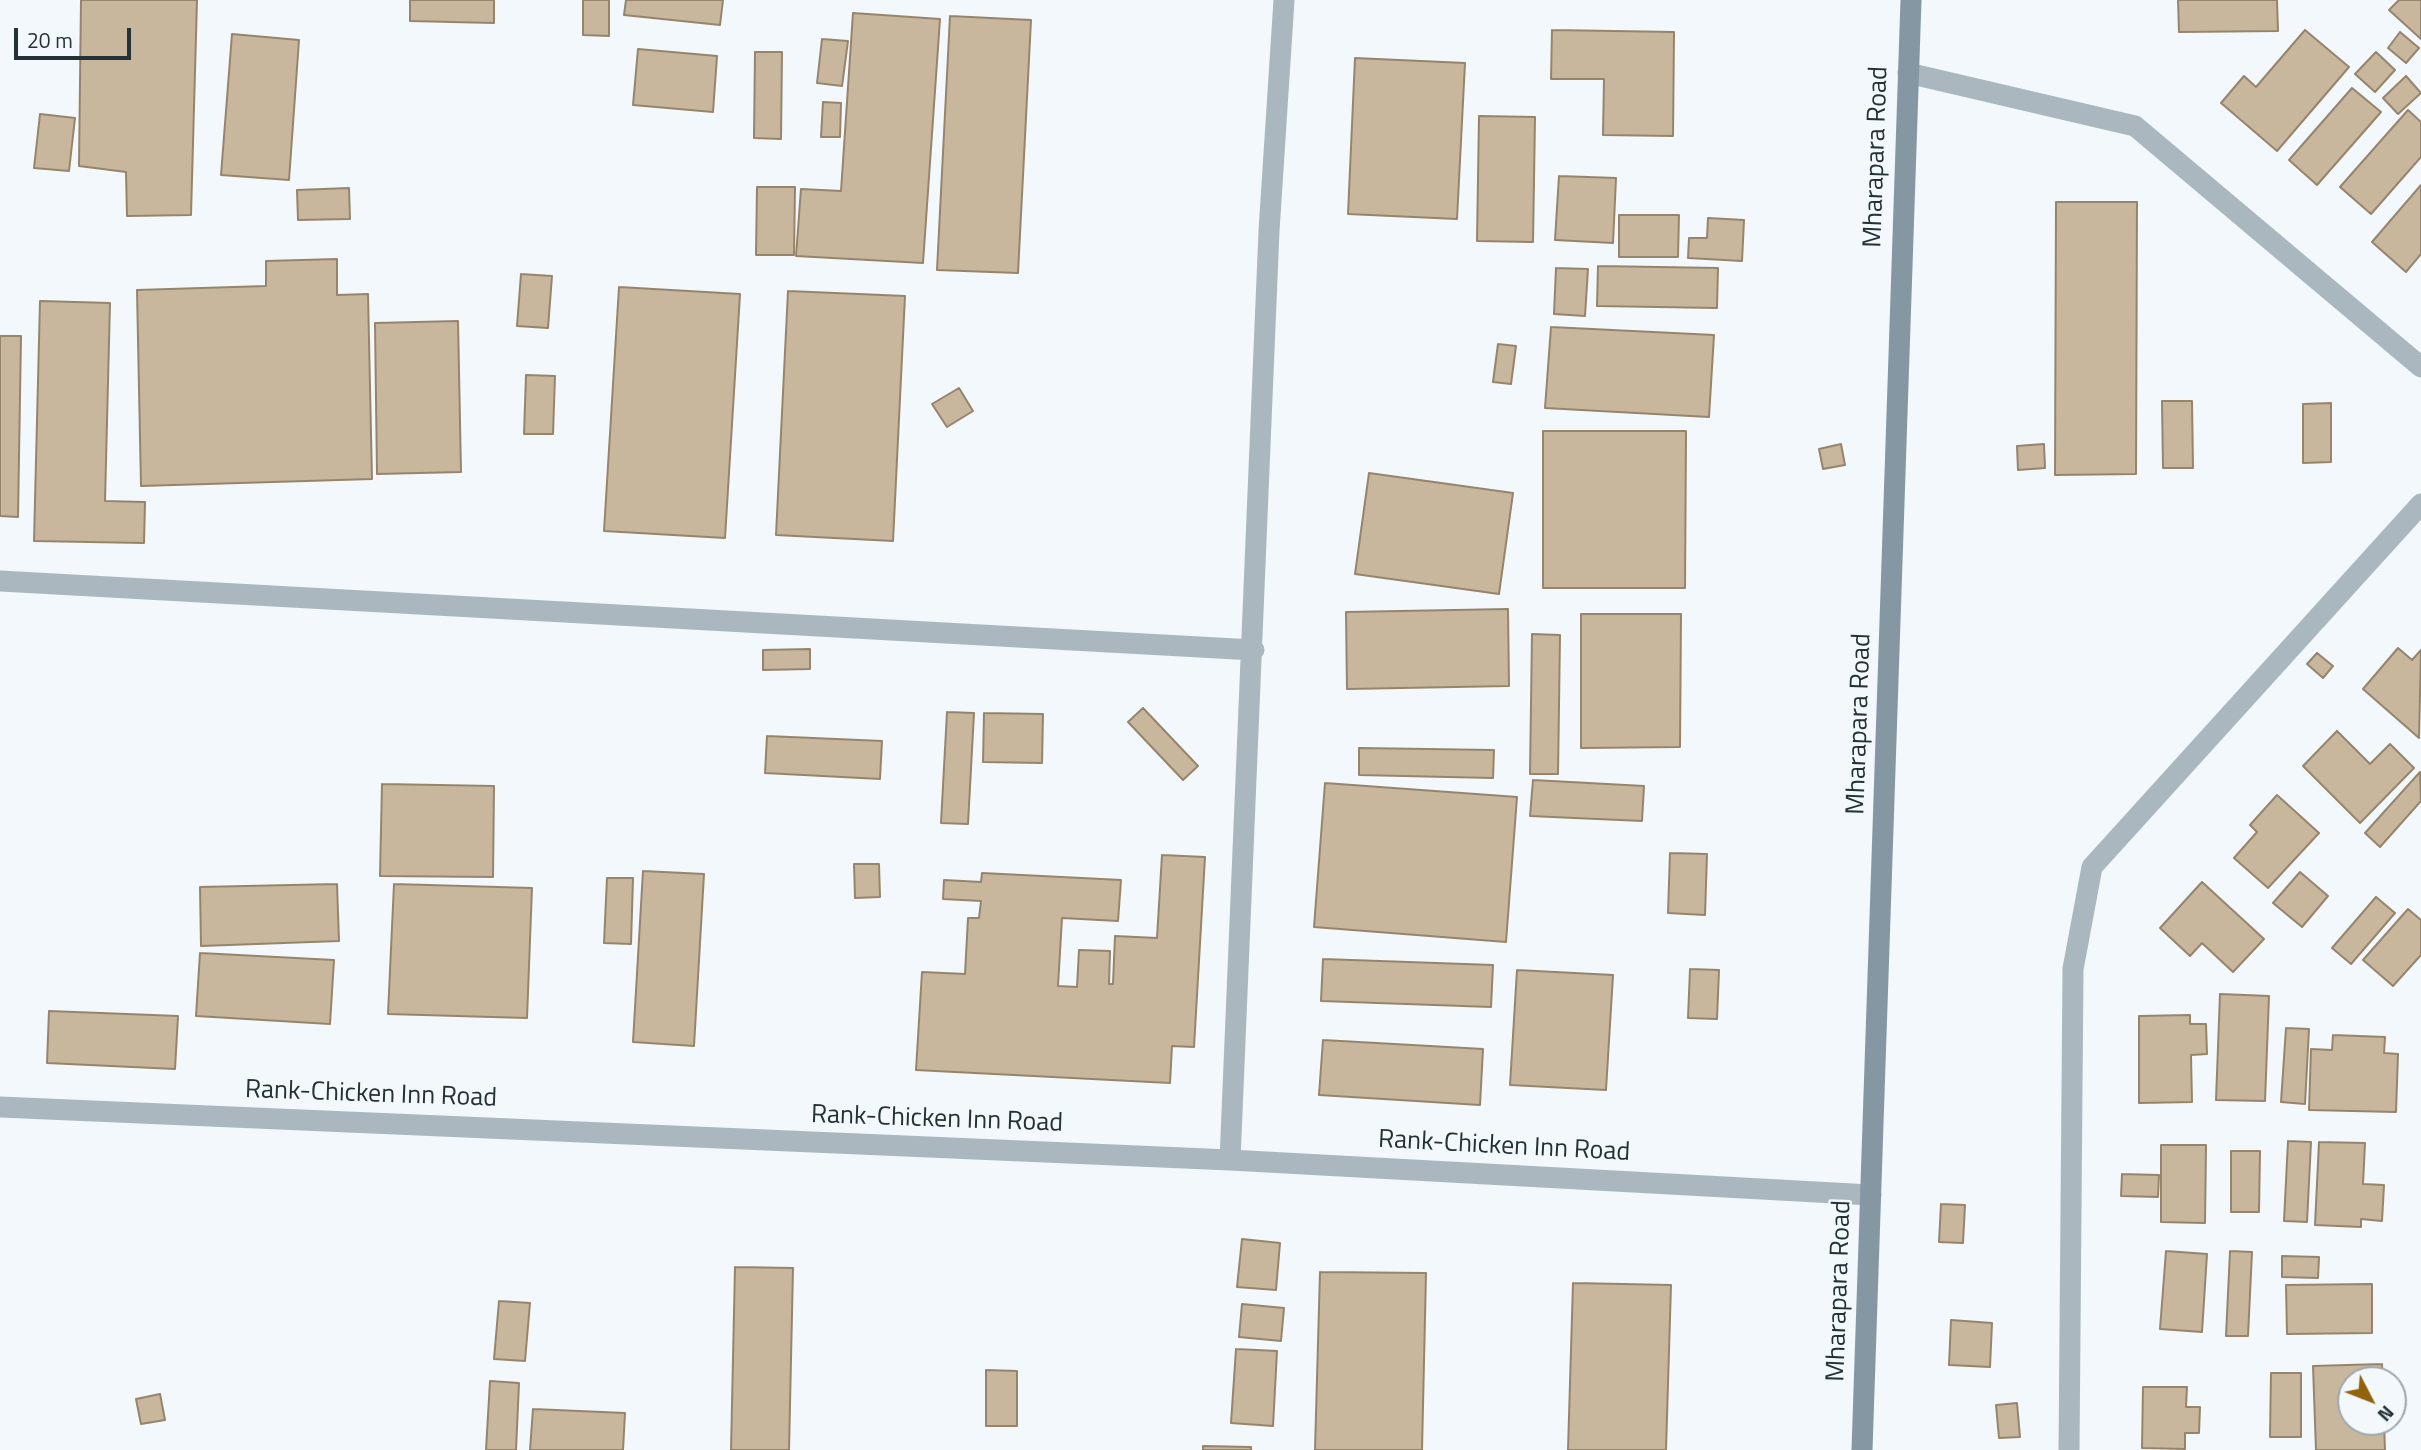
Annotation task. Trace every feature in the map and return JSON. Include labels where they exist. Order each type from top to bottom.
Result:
[{"type":"main road","name":"Mharapara Road","points":[[1862,1450],[1911,0]]},
{"type":"street","points":[[1230,1160],[1254,650],[1269,231],[1284,0]]},
{"type":"street","points":[[1908,73],[2135,126],[2421,367]]},
{"type":"street","points":[[2069,1450],[2073,969],[2092,867],[2421,505]]},
{"type":"street","points":[[0,581],[1254,650]]},
{"type":"street","name":"Rank-Chicken Inn Road","points":[[0,1107],[1230,1160],[1871,1195]]},
{"type":"building","points":[[81,0],[197,0],[191,215],[127,216],[126,172],[79,166]]},
{"type":"building","points":[[410,0],[494,0],[494,23],[410,21]]},
{"type":"building","points":[[583,0],[609,0],[609,36],[583,35]]},
{"type":"building","points":[[626,0],[723,0],[720,25],[624,15]]},
{"type":"building","points":[[2178,0],[2277,0],[2278,31],[2179,32]]},
{"type":"building","points":[[2399,0],[2421,0],[2421,39],[2389,10]]},
{"type":"building","points":[[853,13],[940,19],[923,263],[796,256],[801,189],[841,191]]},
{"type":"building","points":[[950,16],[1031,20],[1018,273],[937,270]]},
{"type":"building","points":[[1552,30],[1674,32],[1673,136],[1603,135],[1604,79],[1551,79]]},
{"type":"building","points":[[2305,30],[2349,67],[2277,151],[2221,103],[2244,76],[2256,87]]},
{"type":"building","points":[[2400,32],[2419,48],[2406,63],[2388,48]]},
{"type":"building","points":[[232,34],[299,40],[289,180],[221,175]]},
{"type":"building","points":[[822,39],[848,41],[842,86],[817,83]]},
{"type":"building","points":[[638,49],[717,56],[713,112],[633,105]]},
{"type":"building","points":[[755,52],[782,52],[781,139],[754,138]]},
{"type":"building","points":[[2376,52],[2395,70],[2375,92],[2355,74]]},
{"type":"building","points":[[1355,58],[1465,63],[1457,219],[1348,214]]},
{"type":"building","points":[[2406,76],[2421,93],[2398,114],[2383,98]]},
{"type":"building","points":[[2352,88],[2381,112],[2317,185],[2289,160]]},
{"type":"building","points":[[823,102],[841,103],[840,137],[821,137]]},
{"type":"building","points":[[2408,110],[2421,122],[2421,157],[2371,214],[2340,187]]},
{"type":"building","points":[[40,114],[75,118],[69,171],[34,168]]},
{"type":"building","points":[[1479,116],[1535,117],[1533,242],[1477,241]]},
{"type":"building","points":[[1559,176],[1616,178],[1613,243],[1555,240]]},
{"type":"building","points":[[2421,185],[2421,254],[2406,272],[2372,242]]},
{"type":"building","points":[[757,187],[795,187],[794,255],[756,255]]},
{"type":"building","points":[[349,188],[350,219],[298,220],[297,190]]},
{"type":"building","points":[[2056,202],[2137,202],[2136,474],[2055,475]]},
{"type":"building","points":[[1619,215],[1679,215],[1678,257],[1619,257]]},
{"type":"building","points":[[1708,218],[1744,220],[1742,261],[1688,258],[1689,238],[1707,238]]},
{"type":"building","points":[[337,259],[337,295],[368,294],[372,479],[141,486],[137,290],[266,286],[266,261]]},
{"type":"building","points":[[1598,266],[1718,268],[1717,308],[1597,306]]},
{"type":"building","points":[[1556,268],[1588,269],[1585,316],[1554,314]]},
{"type":"building","points":[[521,274],[552,276],[548,328],[517,326]]},
{"type":"building","points":[[619,287],[740,294],[725,538],[604,531]]},
{"type":"building","points":[[788,291],[905,296],[893,541],[776,535]]},
{"type":"building","points":[[40,301],[110,303],[105,501],[145,502],[144,543],[34,541]]},
{"type":"building","points":[[458,321],[461,472],[377,474],[375,323]]},
{"type":"building","points":[[1551,327],[1714,335],[1709,417],[1545,408]]},
{"type":"building","points":[[0,336],[21,336],[18,517],[0,516]]},
{"type":"building","points":[[1498,344],[1516,346],[1511,384],[1493,382]]},
{"type":"building","points":[[526,375],[555,376],[553,434],[524,434]]},
{"type":"building","points":[[959,388],[973,411],[947,427],[932,404]]},
{"type":"building","points":[[2162,401],[2192,401],[2193,468],[2163,468]]},
{"type":"building","points":[[2331,403],[2331,462],[2303,463],[2303,404]]},
{"type":"building","points":[[1543,431],[1686,431],[1685,588],[1543,588]]},
{"type":"building","points":[[1841,444],[1845,465],[1823,469],[1819,449]]},
{"type":"building","points":[[2044,444],[2045,468],[2018,470],[2017,446]]},
{"type":"building","points":[[1369,473],[1513,493],[1499,594],[1355,574]]},
{"type":"building","points":[[1508,609],[1509,686],[1347,689],[1346,612]]},
{"type":"building","points":[[1581,614],[1681,614],[1680,747],[1581,748]]},
{"type":"building","points":[[1532,634],[1560,635],[1558,774],[1530,774]]},
{"type":"building","points":[[2398,648],[2412,660],[2421,650],[2419,738],[2363,689]]},
{"type":"building","points":[[810,649],[810,669],[763,670],[763,650]]},
{"type":"building","points":[[2317,653],[2333,666],[2323,678],[2307,664]]},
{"type":"building","points":[[1143,708],[1198,766],[1183,780],[1128,722]]},
{"type":"building","points":[[947,712],[974,713],[968,824],[941,823]]},
{"type":"building","points":[[984,713],[1043,714],[1042,763],[983,762]]},
{"type":"building","points":[[2337,731],[2370,764],[2390,744],[2414,768],[2360,823],[2303,766]]},
{"type":"building","points":[[767,736],[882,741],[880,779],[765,773]]},
{"type":"building","points":[[1359,748],[1494,750],[1493,778],[1359,775]]},
{"type":"building","points":[[2420,772],[2421,801],[2380,847],[2365,833]]},
{"type":"building","points":[[1533,780],[1644,786],[1642,821],[1530,816]]},
{"type":"building","points":[[1325,783],[1517,797],[1506,942],[1314,927]]},
{"type":"building","points":[[382,784],[494,786],[493,877],[380,876]]},
{"type":"building","points":[[2277,795],[2319,833],[2268,888],[2234,858],[2257,832],[2250,825]]},
{"type":"building","points":[[1670,853],[1707,854],[1705,915],[1668,913]]},
{"type":"building","points":[[1162,855],[1205,857],[1194,1047],[1172,1046],[1170,1083],[916,1070],[922,972],[965,974],[968,918],[979,918],[981,901],[943,899],[944,880],[981,882],[982,873],[1121,880],[1118,921],[1062,918],[1058,986],[1077,987],[1079,950],[1110,951],[1109,984],[1113,984],[1115,936],[1157,938]]},
{"type":"building","points":[[854,864],[879,864],[880,897],[855,898]]},
{"type":"building","points":[[643,871],[704,874],[694,1046],[633,1042]]},
{"type":"building","points":[[2300,872],[2328,896],[2302,927],[2273,903]]},
{"type":"building","points":[[607,878],[633,878],[631,944],[604,943]]},
{"type":"building","points":[[2202,882],[2264,939],[2233,972],[2202,943],[2190,956],[2160,928]]},
{"type":"building","points":[[337,884],[339,941],[201,946],[200,887]]},
{"type":"building","points":[[394,884],[532,888],[527,1018],[388,1014]]},
{"type":"building","points":[[2376,897],[2395,913],[2351,964],[2332,948]]},
{"type":"building","points":[[2408,909],[2421,920],[2421,955],[2393,986],[2363,960]]},
{"type":"building","points":[[200,953],[334,960],[330,1024],[196,1016]]},
{"type":"building","points":[[1323,959],[1493,965],[1491,1007],[1321,1001]]},
{"type":"building","points":[[1690,969],[1719,970],[1717,1019],[1688,1018]]},
{"type":"building","points":[[1517,970],[1613,975],[1606,1090],[1510,1085]]},
{"type":"building","points":[[2220,994],[2269,996],[2265,1101],[2216,1100]]},
{"type":"building","points":[[49,1011],[178,1016],[175,1069],[47,1063]]},
{"type":"building","points":[[2190,1015],[2190,1024],[2206,1024],[2207,1054],[2191,1055],[2192,1102],[2139,1103],[2139,1016]]},
{"type":"building","points":[[2286,1028],[2309,1029],[2305,1104],[2281,1102]]},
{"type":"building","points":[[2333,1035],[2385,1037],[2384,1053],[2398,1054],[2396,1112],[2309,1110],[2311,1049],[2332,1050]]},
{"type":"building","points":[[1323,1040],[1483,1049],[1480,1105],[1319,1095]]},
{"type":"building","points":[[2288,1141],[2311,1142],[2307,1222],[2284,1221]]},
{"type":"building","points":[[2319,1142],[2365,1143],[2363,1184],[2384,1185],[2382,1221],[2361,1219],[2361,1227],[2315,1225]]},
{"type":"building","points":[[2161,1145],[2206,1145],[2205,1223],[2161,1222]]},
{"type":"building","points":[[2231,1151],[2260,1151],[2259,1212],[2231,1212]]},
{"type":"building","points":[[2122,1174],[2159,1175],[2158,1197],[2121,1196]]},
{"type":"building","points":[[1941,1204],[1965,1205],[1963,1243],[1939,1242]]},
{"type":"building","points":[[1242,1239],[1280,1243],[1276,1290],[1237,1287]]},
{"type":"building","points":[[2166,1251],[2207,1254],[2202,1332],[2160,1329]]},
{"type":"building","points":[[2230,1251],[2252,1252],[2248,1336],[2226,1336]]},
{"type":"building","points":[[2282,1256],[2319,1257],[2318,1278],[2282,1277]]},
{"type":"building","points":[[735,1267],[793,1268],[789,1450],[731,1450]]},
{"type":"building","points":[[1320,1272],[1426,1273],[1422,1450],[1315,1450]]},
{"type":"building","points":[[1573,1283],[1671,1285],[1666,1450],[1568,1450]]},
{"type":"building","points":[[2372,1284],[2372,1333],[2287,1334],[2286,1285]]},
{"type":"building","points":[[499,1301],[530,1303],[525,1361],[494,1359]]},
{"type":"building","points":[[1242,1304],[1284,1308],[1281,1341],[1239,1337]]},
{"type":"building","points":[[1951,1320],[1992,1323],[1990,1367],[1949,1365]]},
{"type":"building","points":[[1236,1349],[1277,1351],[1273,1426],[1231,1423]]},
{"type":"building","points":[[2382,1364],[2337,1366],[2337,1436],[2384,1436],[2385,1450],[2316,1450],[2313,1366]]},
{"type":"building","points":[[986,1370],[1017,1371],[1017,1426],[986,1426]]},
{"type":"building","points":[[2271,1373],[2301,1373],[2301,1437],[2270,1437]]},
{"type":"building","points":[[490,1381],[519,1383],[516,1450],[486,1450]]},
{"type":"building","points":[[2143,1387],[2187,1387],[2186,1407],[2200,1407],[2199,1433],[2185,1433],[2185,1449],[2142,1448]]},
{"type":"building","points":[[160,1394],[165,1420],[141,1424],[136,1399]]},
{"type":"building","points":[[2017,1403],[2020,1437],[1999,1438],[1996,1405]]},
{"type":"building","points":[[533,1409],[625,1413],[623,1450],[530,1450]]},
{"type":"building","points":[[1203,1446],[1251,1447],[1251,1450],[1203,1450]]}]
